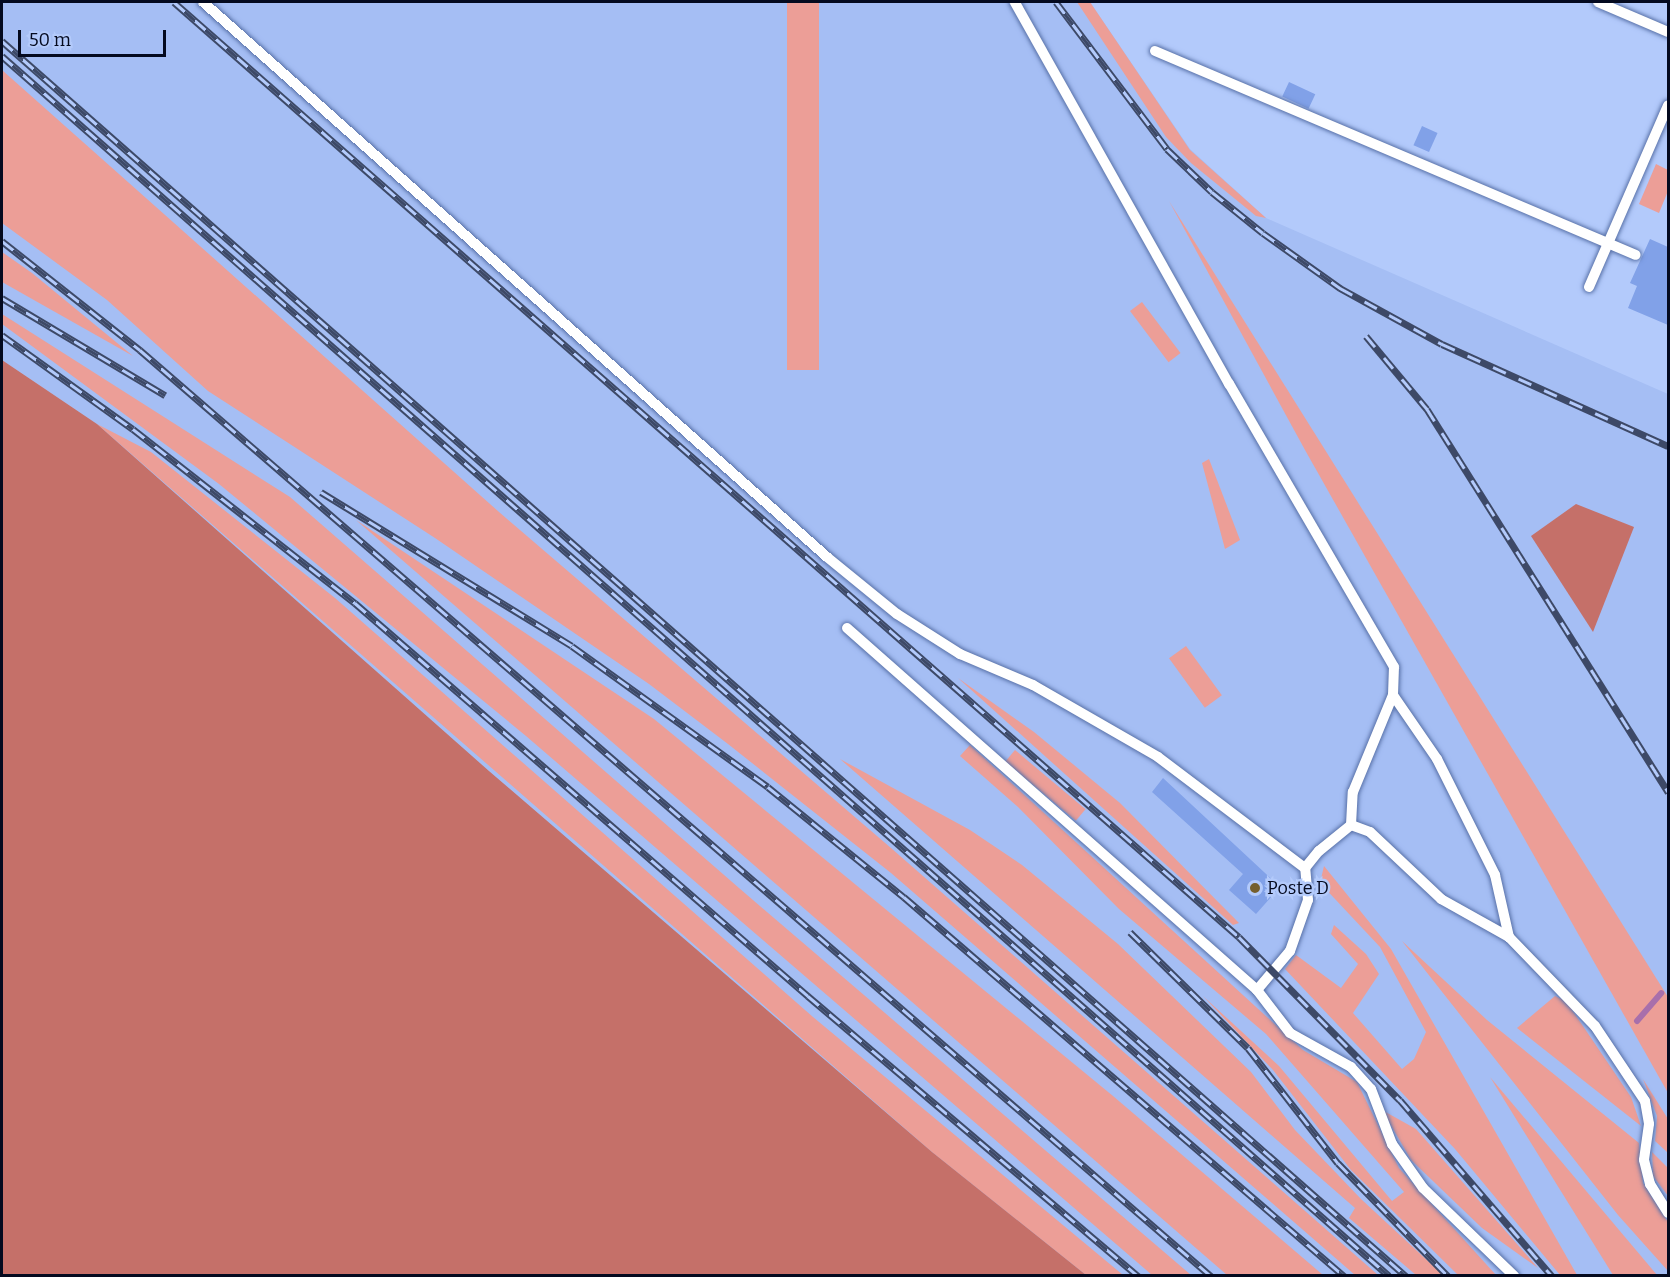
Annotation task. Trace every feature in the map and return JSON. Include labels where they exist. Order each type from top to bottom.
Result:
[{"type":"lane","points":[[203,2],[809,542],[897,614],[960,654],[1033,685],[1158,758],[1305,868]]},
{"type":"lane","points":[[1015,2],[1229,384],[1394,667],[1393,695],[1353,792],[1351,825],[1319,851],[1305,868],[1308,900],[1300,931],[1290,951],[1257,990]]},
{"type":"lane","points":[[1598,2],[1668,32]]},
{"type":"lane","points":[[1155,51],[1590,238],[1636,255]]},
{"type":"lane","points":[[1589,287],[1668,105]]},
{"type":"lane","points":[[847,628],[1257,990],[1290,1033],[1351,1067],[1371,1089],[1392,1144],[1423,1188],[1514,1275]]},
{"type":"lane","points":[[1393,695],[1437,759],[1495,875],[1509,937]]},
{"type":"lane","points":[[1351,825],[1370,832],[1441,899],[1509,937],[1595,1026],[1646,1101],[1649,1124],[1644,1160],[1650,1184],[1668,1213]]},
{"type":"shaded area","points":[[2,2],[1090,2],[1190,149],[1266,218],[1668,394],[1668,1275],[1086,1275],[932,1152],[489,771],[97,424],[2,360]]},
{"type":"shaded area","points":[[787,2],[819,2],[819,370],[787,370]]},
{"type":"shaded area","points":[[1077,2],[1090,2],[1190,150],[1266,218],[1256,216],[1191,163],[1166,137]]},
{"type":"shaded area","points":[[2,70],[499,512],[891,848],[1378,1275],[1355,1275],[891,873],[728,744],[649,684],[435,538],[208,391],[107,300],[2,223]]},
{"type":"shaded area","points":[[1656,164],[1668,170],[1668,191],[1659,213],[1639,204]]},
{"type":"shaded area","points":[[1169,201],[1668,997],[1668,1093],[1305,450]]},
{"type":"shaded area","points":[[2,252],[32,273],[133,356],[2,282]]},
{"type":"shaded area","points":[[1142,302],[1181,353],[1169,362],[1130,311]]},
{"type":"shaded area","points":[[2,314],[290,497],[739,888],[1191,1275],[1152,1275],[526,736],[219,484],[2,324]]},
{"type":"shaded area","points":[[2,360],[97,424],[489,771],[932,1152],[1086,1275],[2,1275]]},
{"type":"shaded area","points":[[97,424],[151,452],[335,598],[813,1017],[1123,1275],[1086,1275],[932,1152]]},
{"type":"shaded area","points":[[1209,459],[1240,540],[1225,549],[1202,463]]},
{"type":"shaded area","points":[[1576,504],[1634,527],[1593,632],[1531,536]]},
{"type":"shaded area","points":[[356,520],[654,719],[1113,1096],[1323,1275],[1227,1275]]},
{"type":"shaded area","points":[[1186,646],[1222,695],[1205,708],[1169,658]]},
{"type":"shaded area","points":[[958,678],[1034,732],[1120,803],[1239,923],[1233,925]]},
{"type":"shaded area","points":[[970,745],[1303,1050],[1357,1082],[1399,1168],[1496,1275],[1458,1275],[1351,1170],[1273,1070],[1203,996],[1279,1066],[1392,1201],[1404,1192],[1266,1034],[1119,909],[1018,807],[960,756]]},
{"type":"shaded area","points":[[1015,750],[1085,809],[1076,821],[1005,761]]},
{"type":"shaded area","points":[[840,759],[970,830],[1022,865],[1118,944],[1251,1072],[1295,1130],[1361,1199],[1443,1275],[1416,1275],[1349,1218],[1355,1208]]},
{"type":"shaded area","points":[[1324,866],[1391,949],[1577,1275],[1560,1275],[1455,1149],[1285,969],[1296,955],[1341,988],[1358,964],[1331,934],[1334,925],[1366,954],[1379,974],[1353,1013],[1402,1069],[1414,1059],[1426,1032],[1380,947],[1320,883]]},
{"type":"shaded area","points":[[1402,941],[1487,1020],[1639,1143],[1643,1183],[1668,1222],[1668,1271],[1618,1215]]},
{"type":"shaded area","points":[[1555,996],[1566,1001],[1631,1097],[1641,1126],[1517,1028]]},
{"type":"shaded area","points":[[1490,1077],[1657,1275],[1613,1275]]},
{"type":"shaded area","points":[[1643,1079],[1668,1119],[1668,1153],[1655,1141],[1657,1116]]},
{"type":"shaded area","points":[[1382,1110],[1416,1129],[1538,1268],[1482,1228],[1411,1160]]},
{"type":"shaded area","points":[[1652,1152],[1668,1168],[1668,1196],[1653,1176]]},
{"type":"building","points":[[1289,82],[1315,94],[1309,109],[1282,97]]},
{"type":"building","points":[[1422,126],[1438,133],[1429,152],[1413,145]]},
{"type":"building","points":[[1650,239],[1668,247],[1668,325],[1628,308],[1637,286],[1630,283]]},
{"type":"building","points":[[1163,778],[1280,887],[1256,914],[1229,890],[1243,874],[1152,792]]},
{"type":"waterway","points":[[1637,1021],[1661,993]]},
{"type":"railway","points":[[174,2],[1239,937],[1400,1100],[1552,1276]]},
{"type":"railway","points":[[1056,2],[1167,149],[1212,192],[1263,233],[1340,288],[1442,344],[1668,446]]},
{"type":"railway","points":[[2,41],[1406,1276]]},
{"type":"railway","points":[[2,56],[1389,1276]]},
{"type":"railway","points":[[2,241],[140,350],[1211,1276]]},
{"type":"railway","points":[[2,298],[165,395]]},
{"type":"railway","points":[[2,335],[133,429],[355,603],[808,996],[1138,1276]]},
{"type":"railway","points":[[1366,336],[1427,409],[1668,792]]},
{"type":"railway","points":[[321,492],[572,646],[768,787],[904,897],[1344,1276]]},
{"type":"railway","points":[[1130,932],[1248,1048],[1338,1163],[1448,1276]]},
{"type":"place","name":"Poste D","points":[[1255,888]]}]
